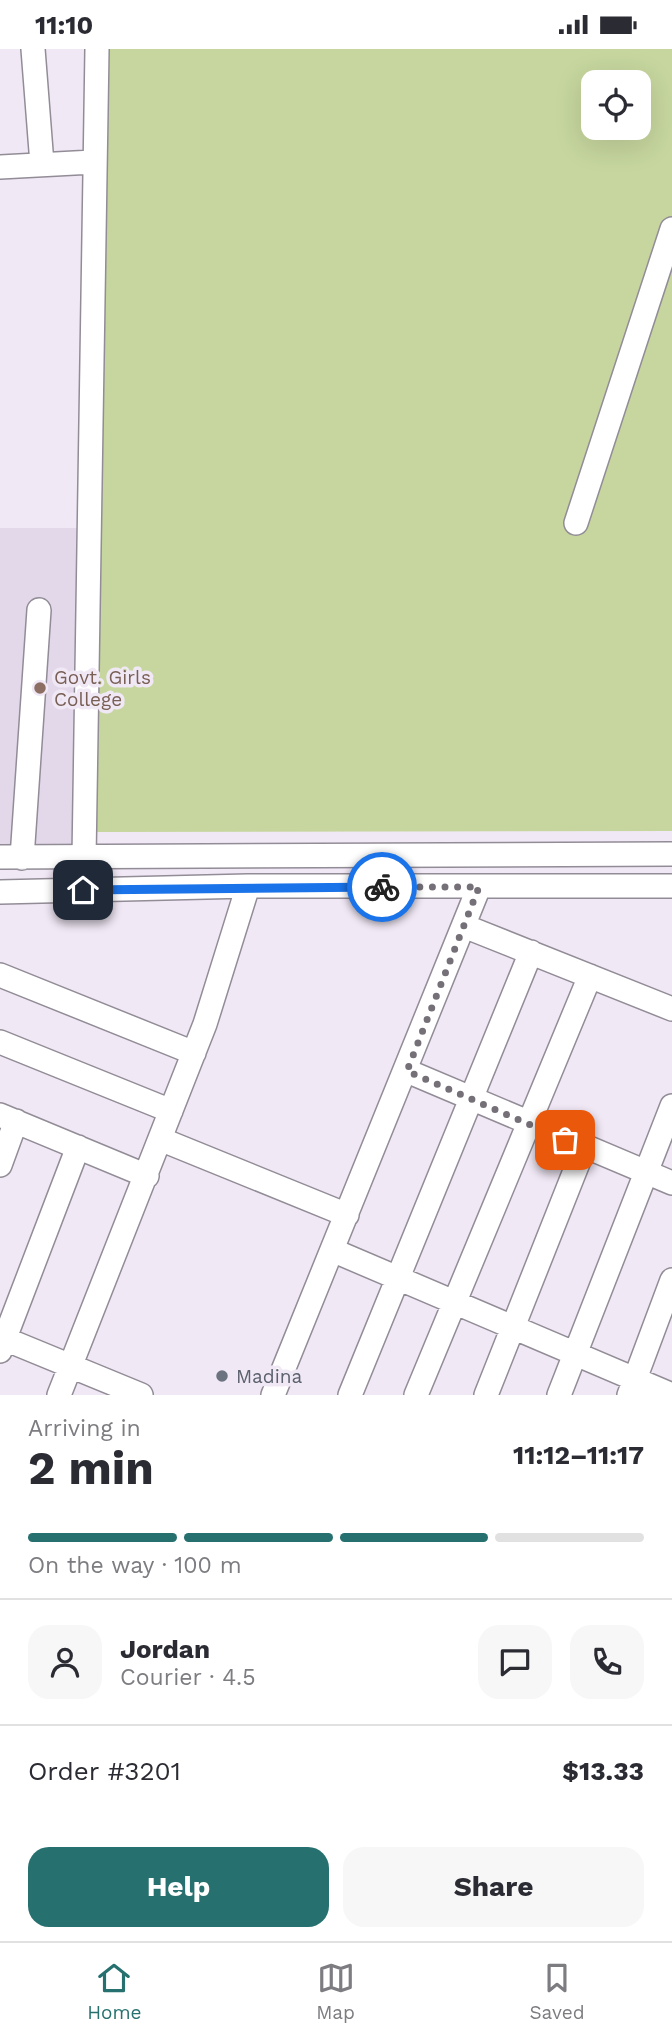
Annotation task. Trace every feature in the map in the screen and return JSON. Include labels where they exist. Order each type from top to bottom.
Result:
[{"type":"street","points":[[33,49],[42,164]]},
{"type":"street","points":[[84,858],[93,162],[97,49]]},
{"type":"street","points":[[0,167],[93,162]]},
{"type":"street","points":[[576,523],[672,229]]},
{"type":"street","points":[[39,610],[11,858],[672,854]]},
{"type":"street","points":[[60,1395],[194,1053],[248,886]]},
{"type":"street","points":[[0,892],[248,886],[672,886]]},
{"type":"street","points":[[273,1395],[407,1071],[479,887]]},
{"type":"street","points":[[464,926],[672,1009]]},
{"type":"street","points":[[349,1395],[469,1098],[531,953]]},
{"type":"street","points":[[0,975],[194,1053]]},
{"type":"street","points":[[416,1395],[526,1123],[590,976]]},
{"type":"street","points":[[0,1042],[171,1111]]},
{"type":"street","points":[[407,1071],[672,1183]]},
{"type":"street","points":[[559,1395],[672,1106]]},
{"type":"street","points":[[0,1165],[8,1118],[147,1176]]},
{"type":"street","points":[[160,1139],[347,1215]]},
{"type":"street","points":[[78,1147],[2,1342],[141,1395]]},
{"type":"street","points":[[486,1395],[584,1148]]},
{"type":"street","points":[[332,1251],[576,1354],[632,1387],[672,1395]]},
{"type":"street","points":[[632,1387],[672,1280]]},
{"type":"shaded area","name":"Govt. Girls College","points":[[0,528],[81,528],[78,847],[0,847]]},
{"type":"green space","points":[[108,49],[672,49],[672,831],[95,832]]},
{"type":"way so far","points":[[382,887],[479,887],[407,1071],[565,1140]]},
{"type":"place","name":"Govt. Girls College","points":[[40,688]]},
{"type":"place","name":"Madina","points":[[222,1376]]},
{"type":"route","points":[[83,890],[248,886],[382,887]]}]
